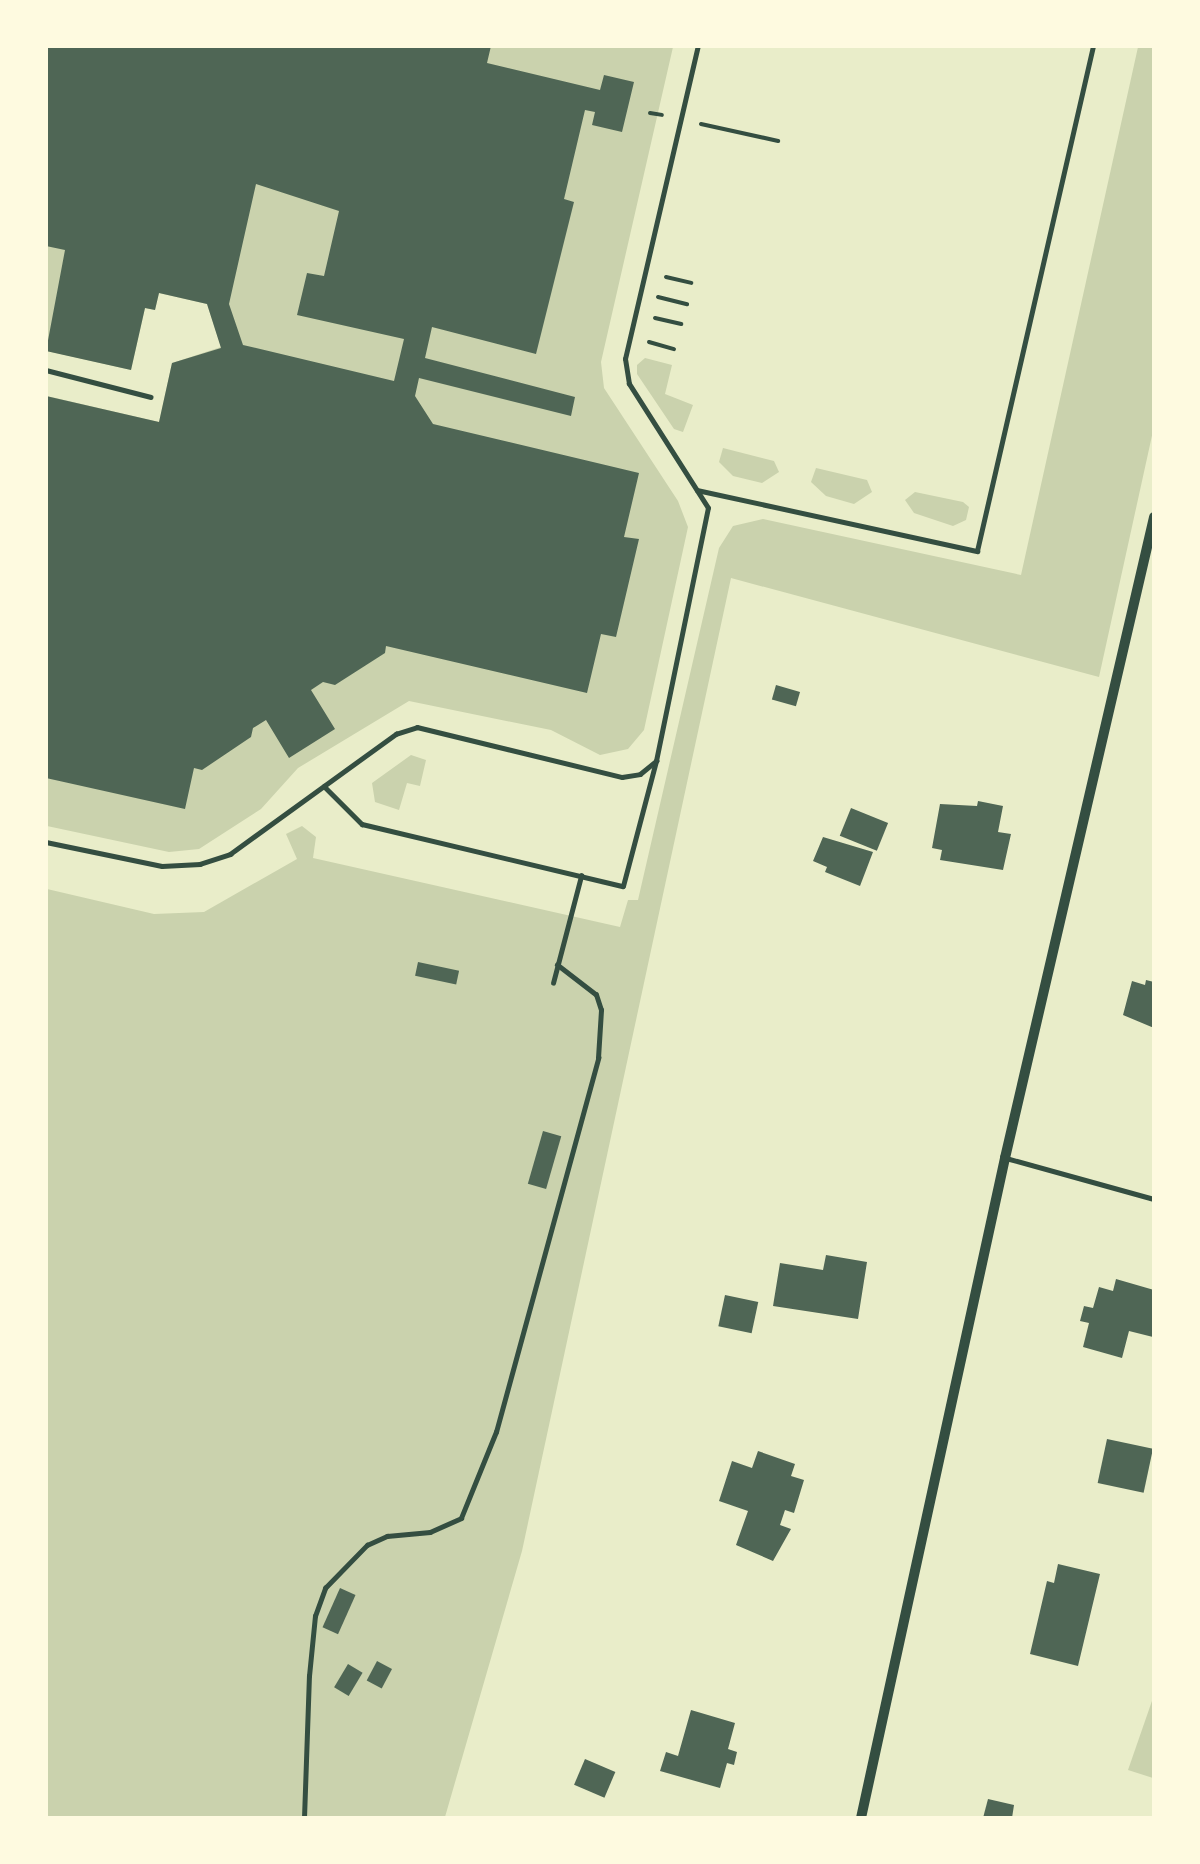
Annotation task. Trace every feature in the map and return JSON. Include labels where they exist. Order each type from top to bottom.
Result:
[{"type":"street","points":[[861,1818],[1005,1158],[1154,517]]},
{"type":"lane","points":[[324,786],[362,824],[623,886],[656,760],[709,524],[708,508],[629,384],[625,359],[698,46]]},
{"type":"lane","points":[[697,490],[977,551],[1092,46]]},
{"type":"lane","points":[[46,370],[151,396]]},
{"type":"lane","points":[[46,842],[162,866],[200,864],[230,854],[396,734],[417,727],[622,777],[640,774],[656,760]]},
{"type":"lane","points":[[553,983],[581,876]]},
{"type":"lane","points":[[304,1818],[309,1676],[315,1616],[325,1588],[367,1545],[387,1536],[430,1532],[461,1518],[496,1432],[598,1058],[601,1010],[596,995],[557,965]]},
{"type":"lane","points":[[1005,1158],[1154,1198]]},
{"type":"path","points":[[651,113],[778,141]]},
{"type":"path","points":[[645,272],[691,283]]},
{"type":"path","points":[[640,293],[687,304]]},
{"type":"green space","points":[[47,47],[673,47],[601,362],[604,388],[678,501],[688,527],[644,730],[628,749],[600,755],[551,730],[409,701],[298,768],[261,809],[199,849],[169,852],[47,826],[47,396],[159,422],[172,363],[221,347],[207,304],[159,293],[155,310],[145,308],[131,370],[47,351]]},
{"type":"green space","points":[[1138,47],[1153,47],[1153,431],[1099,677],[731,578],[522,1551],[445,1817],[47,1818],[47,889],[154,914],[204,912],[297,859],[286,834],[302,826],[316,837],[313,858],[620,927],[628,900],[638,900],[719,548],[733,526],[763,519],[1021,575]]},
{"type":"green space","points":[[645,358],[672,365],[665,394],[693,405],[683,432],[674,429],[637,374],[637,365]]},
{"type":"green space","points":[[723,448],[774,461],[779,472],[762,483],[733,476],[719,462]]},
{"type":"green space","points":[[816,468],[867,480],[872,492],[854,504],[826,496],[811,482]]},
{"type":"green space","points":[[915,492],[963,502],[969,507],[966,520],[953,526],[914,513],[905,500]]},
{"type":"green space","points":[[411,755],[426,760],[420,786],[407,783],[399,810],[375,802],[372,783]]},
{"type":"green space","points":[[1153,1698],[1153,1778],[1128,1770]]},
{"type":"building","points":[[46,46],[491,46],[487,63],[600,90],[604,75],[634,82],[622,132],[592,125],[595,112],[585,110],[564,199],[574,202],[536,354],[432,327],[425,358],[575,397],[571,416],[419,378],[415,396],[433,424],[639,473],[624,537],[639,539],[616,637],[601,634],[587,693],[386,646],[385,653],[335,685],[323,682],[311,690],[335,729],[289,758],[266,720],[253,728],[251,737],[202,770],[194,768],[185,809],[46,778],[46,396],[159,422],[172,363],[221,348],[207,304],[159,293],[155,310],[145,308],[131,370],[46,351],[65,250],[46,246]],"holes":[[[256,184],[339,211],[324,276],[307,273],[297,315],[404,339],[394,381],[243,345],[229,304]]]},
{"type":"building","points":[[776,685],[800,692],[796,706],[772,699]]},
{"type":"building","points":[[978,801],[1003,806],[998,832],[1011,834],[1003,870],[940,860],[942,850],[932,848],[940,804],[977,806]]},
{"type":"building","points":[[851,808],[888,823],[877,851],[840,836]]},
{"type":"building","points":[[823,837],[873,852],[860,886],[825,872],[827,867],[813,861]]},
{"type":"building","points":[[418,962],[459,971],[456,984],[415,976]]},
{"type":"building","points":[[1146,980],[1154,982],[1154,1028],[1123,1015],[1132,981],[1145,985]]},
{"type":"building","points":[[543,1131],[561,1136],[546,1189],[528,1184]]},
{"type":"building","points":[[826,1255],[867,1262],[858,1319],[773,1306],[780,1263],[823,1270]]},
{"type":"building","points":[[1116,1279],[1154,1290],[1153,1337],[1129,1331],[1122,1358],[1083,1347],[1089,1323],[1080,1321],[1084,1306],[1093,1308],[1099,1287],[1113,1291]]},
{"type":"building","points":[[725,1295],[758,1302],[752,1333],[718,1326]]},
{"type":"building","points":[[1107,1439],[1153,1449],[1144,1493],[1098,1483]]},
{"type":"building","points":[[758,1451],[795,1464],[791,1476],[804,1480],[794,1513],[785,1510],[780,1525],[791,1529],[773,1561],[736,1545],[748,1511],[719,1501],[732,1461],[752,1468]]},
{"type":"building","points":[[1058,1564],[1100,1574],[1078,1666],[1030,1654],[1047,1581],[1054,1583]]},
{"type":"building","points":[[340,1588],[356,1595],[338,1634],[323,1627]]},
{"type":"building","points":[[377,1661],[392,1669],[382,1688],[367,1680]]},
{"type":"building","points":[[348,1664],[363,1673],[349,1696],[334,1687]]},
{"type":"building","points":[[691,1710],[735,1723],[728,1749],[737,1752],[734,1765],[727,1763],[720,1788],[660,1771],[666,1752],[678,1756]]},
{"type":"building","points":[[585,1759],[615,1772],[604,1798],[574,1785]]},
{"type":"building","points":[[988,1799],[1014,1805],[1012,1818],[983,1818]]}]
